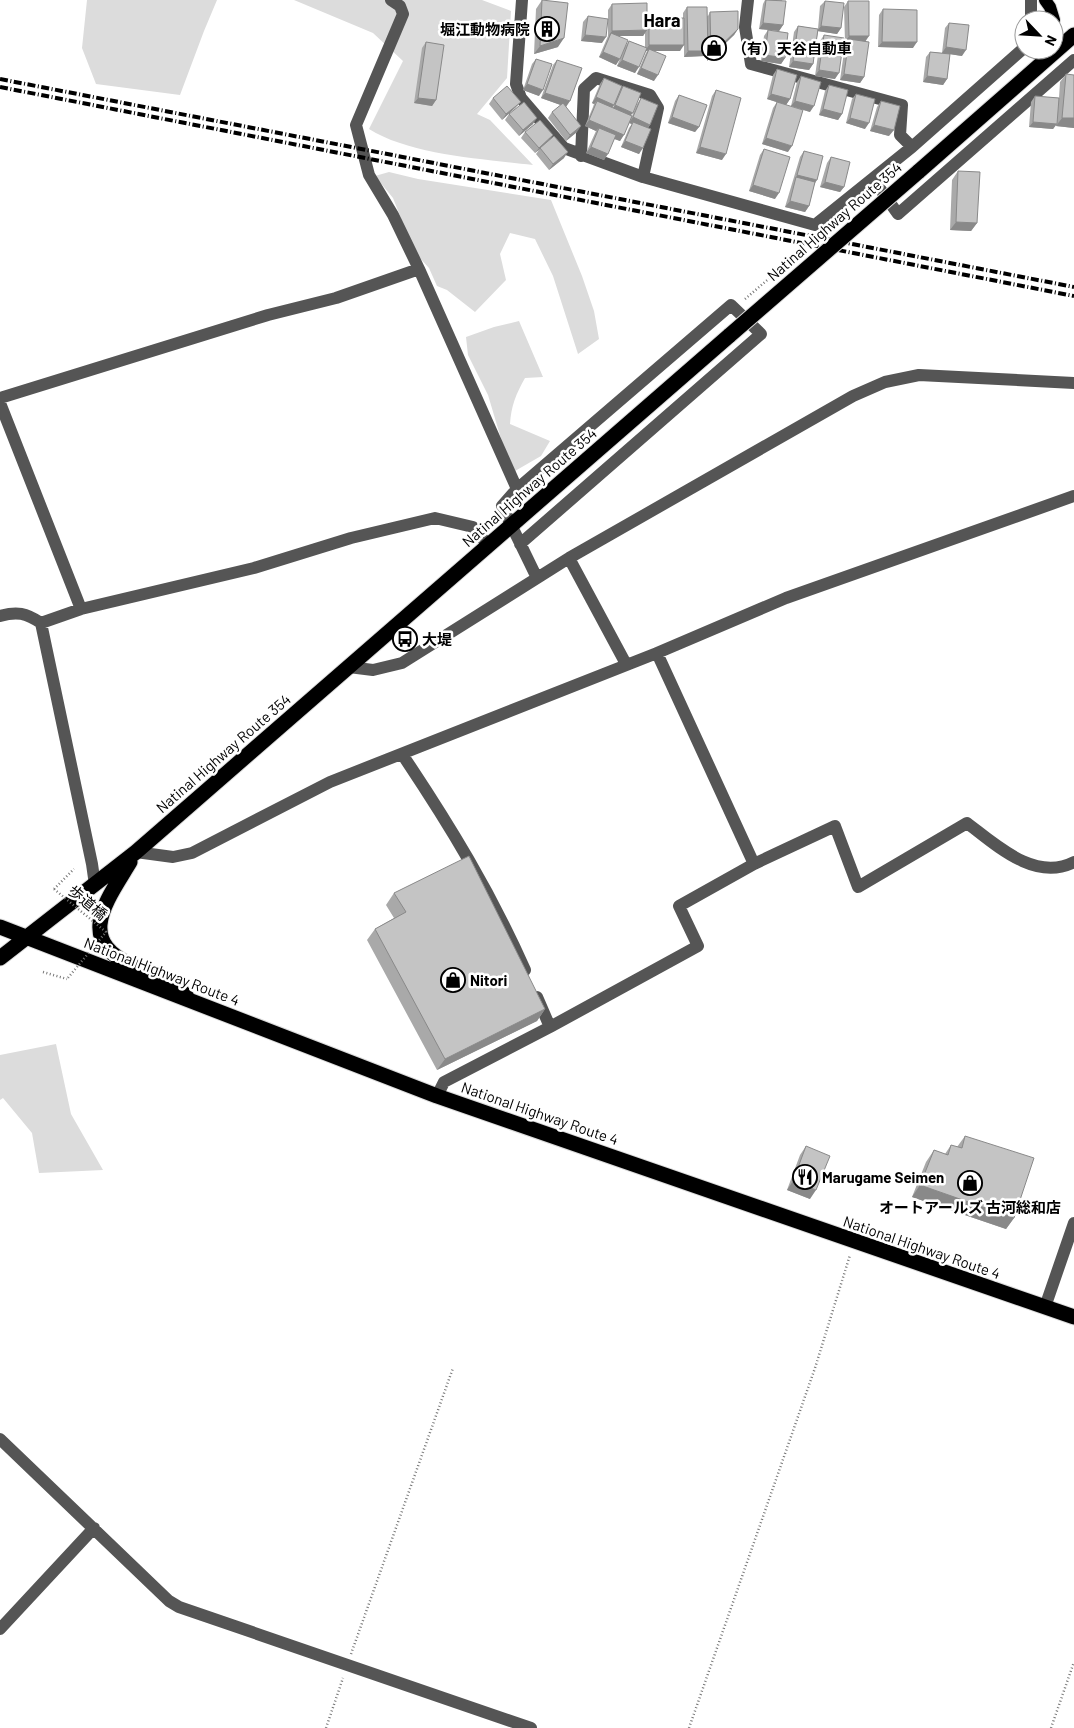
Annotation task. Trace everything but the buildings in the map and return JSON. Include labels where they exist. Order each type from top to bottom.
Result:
[{"type":"highway","name":"Natinal Highway Route 354","points":[[0,958],[136,852],[918,172],[1042,60]]},
{"type":"highway","points":[[136,852],[104,908],[98,928],[100,938],[114,955],[132,966],[170,981],[193,1002]]},
{"type":"highway","name":"National Highway Route 4","points":[[0,927],[438,1096],[1074,1317]]},
{"type":"street","points":[[391,0],[400,6],[403,14],[356,125],[369,175],[393,216],[419,269],[517,489]]},
{"type":"street","points":[[522,0],[516,84],[521,98],[564,148],[581,156],[643,176],[815,225],[912,148],[1014,57]]},
{"type":"street","points":[[748,0],[745,27],[752,64],[902,105],[900,135],[912,148]]},
{"type":"street","points":[[873,179],[898,214],[1074,60]]},
{"type":"street","points":[[581,156],[584,89],[596,78],[650,95],[658,108],[643,176]]},
{"type":"street","points":[[0,398],[268,315],[336,298],[419,269]]},
{"type":"street","points":[[520,544],[761,334],[731,305],[517,489],[502,506],[520,544],[537,578]]},
{"type":"street","points":[[350,667],[374,670],[402,663],[569,558],[853,396],[886,382],[918,375],[1074,383]]},
{"type":"street","points":[[0,403],[81,609]]},
{"type":"street","points":[[136,852],[172,857],[192,852],[330,782],[657,653],[786,598],[1074,496]]},
{"type":"street","points":[[41,623],[81,609],[254,568],[351,538],[435,518],[473,527],[488,545]]},
{"type":"street","points":[[569,558],[626,664]]},
{"type":"street","points":[[0,616],[14,612],[28,614],[41,623],[95,885]]},
{"type":"street","points":[[657,653],[754,864]]},
{"type":"street","points":[[402,754],[447,821],[474,866],[503,920],[550,1027]]},
{"type":"street","points":[[438,1096],[444,1082],[550,1027],[698,946],[679,906],[754,864],[835,826],[858,887],[968,823],[1002,849],[1028,864],[1046,868],[1074,862]]},
{"type":"street","points":[[1045,1307],[1074,1222]]},
{"type":"street","points":[[0,1440],[169,1601],[179,1607],[531,1728]]},
{"type":"street","points":[[0,1628],[94,1528]]},
{"type":"path","points":[[752,293],[785,265]]},
{"type":"path","name":"歩道橋","points":[[43,972],[67,978],[106,932],[54,889],[74,870]]},
{"type":"path","points":[[689,1728],[815,1368],[842,1278],[856,1242]]},
{"type":"path","points":[[326,1728],[453,1368]]},
{"type":"path","points":[[1052,1728],[1074,1662]]},
{"type":"shaded area","points":[[87,0],[217,0],[180,95],[96,84],[82,48]]},
{"type":"shaded area","points":[[294,0],[482,0],[511,11],[507,78],[477,114],[490,120],[533,165],[470,158],[426,150],[386,138],[369,129],[403,61],[373,33]]},
{"type":"shaded area","points":[[389,172],[418,179],[551,200],[582,276],[594,311],[599,339],[578,354],[553,276],[535,239],[510,233],[500,254],[506,280],[475,312],[447,290],[437,286],[429,268],[418,256],[410,241],[393,198],[375,176]]},
{"type":"shaded area","points":[[519,321],[543,377],[525,378],[514,400],[510,424],[550,441],[541,456],[515,471],[502,442],[488,395],[468,355],[466,337]]},
{"type":"shaded area","points":[[56,1044],[71,1114],[103,1170],[39,1173],[32,1133],[3,1098],[0,1100],[0,1055]]},
{"type":"railway","points":[[0,79],[1074,287]]},
{"type":"railway","points":[[0,87],[1074,296]]},
{"type":"place","name":"堀江動物病院","points":[[547,29]]},
{"type":"place","name":"（有）天谷自動車","points":[[714,48]]},
{"type":"place","name":"大堤","points":[[405,639]]},
{"type":"place","name":"Nitori","points":[[453,980]]},
{"type":"place","name":"Marugame Seimen","points":[[805,1177]]},
{"type":"place","name":"オートアールズ 古河総和店","points":[[970,1183]]},
{"type":"district","name":"Hara","points":[[662,20]]}]
